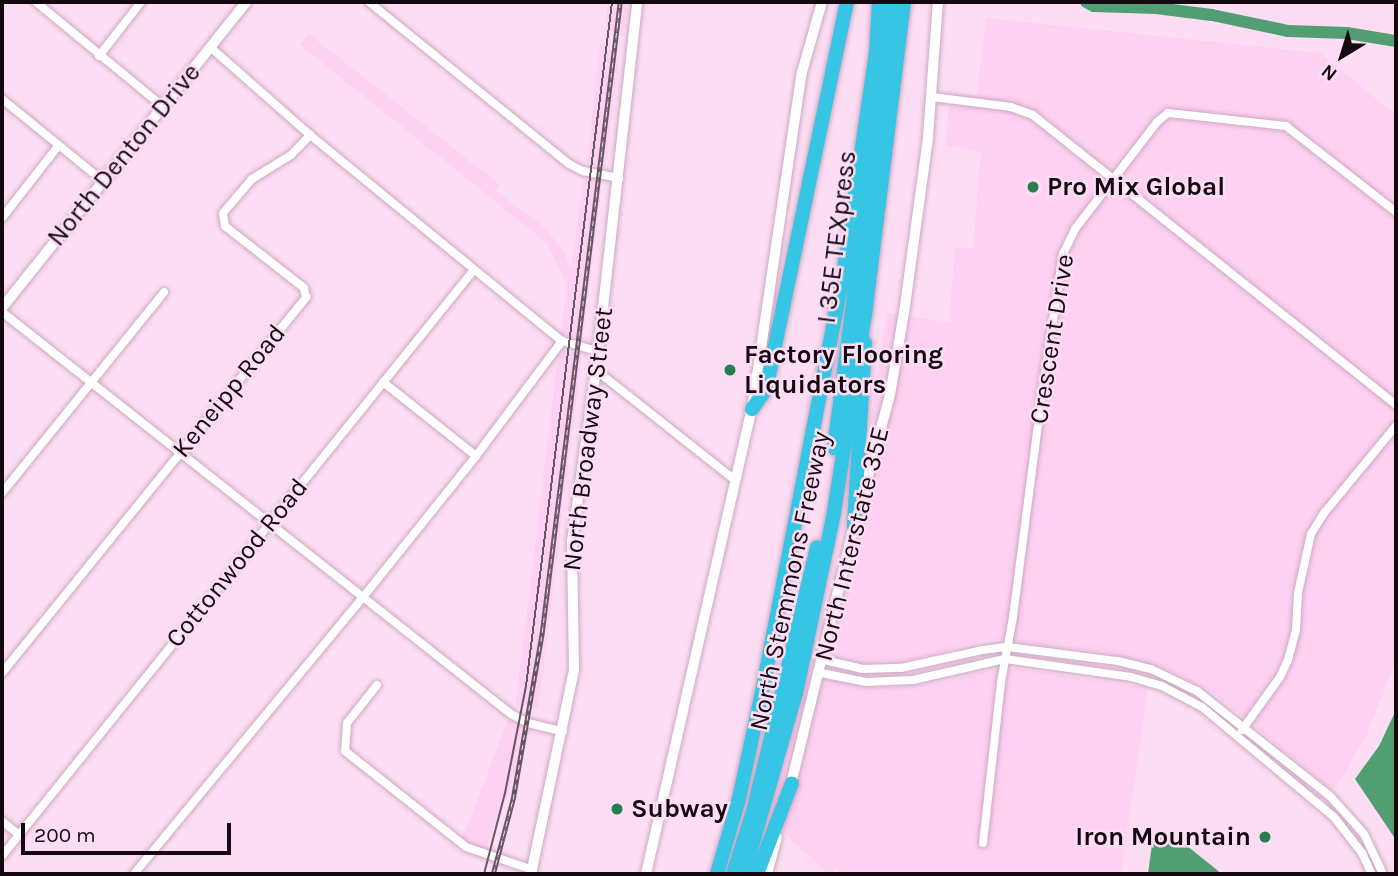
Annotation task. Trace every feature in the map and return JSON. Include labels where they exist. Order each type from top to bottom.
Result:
[{"type":"highway","points":[[752,409],[766,389],[847,2]]},
{"type":"highway","name":"North Stemmons Freeway","points":[[744,874],[796,693],[811,626],[834,512],[865,315],[887,55],[879,2]]},
{"type":"highway","name":"I 35E TEXpress","points":[[733,874],[754,808],[825,517],[887,55],[891,2]]},
{"type":"highway","name":"North Stemmons Freeway","points":[[717,874],[739,799],[887,55],[904,2]]},
{"type":"highway","points":[[854,526],[866,368],[865,315]]},
{"type":"highway","points":[[757,874],[792,783]]},
{"type":"main road","points":[[646,874],[725,539],[735,480],[752,409],[802,72],[822,2]]},
{"type":"main road","name":"North Interstate 35E","points":[[767,874],[821,673],[854,526],[895,373],[932,97],[938,5]]},
{"type":"street","points":[[36,2],[162,106]]},
{"type":"street","points":[[100,56],[141,2]]},
{"type":"street","name":"North Denton Drive","points":[[2,310],[246,2]]},
{"type":"street","points":[[369,2],[569,164],[583,171],[619,178]]},
{"type":"street","name":"North Broadway Street","points":[[532,872],[574,670],[572,541],[596,370],[637,2]]},
{"type":"street","points":[[210,47],[310,135],[473,271],[562,341],[598,351]]},
{"type":"street","points":[[932,97],[1024,111],[1396,405]]},
{"type":"street","points":[[2,99],[103,181]]},
{"type":"street","name":"Crescent Drive","points":[[983,843],[1005,659],[1063,254],[1074,229],[1112,178],[1168,113],[1286,126],[1396,212]]},
{"type":"street","name":"Keneipp Road","points":[[2,673],[306,298],[304,288],[225,226],[223,212],[252,179],[291,155],[310,135]]},
{"type":"street","points":[[2,218],[58,146]]},
{"type":"street","name":"Cottonwood Road","points":[[2,856],[473,271]]},
{"type":"street","points":[[2,493],[164,292]]},
{"type":"street","points":[[2,310],[511,714],[528,723],[563,732]]},
{"type":"street","points":[[134,874],[364,597],[476,456],[562,341]]},
{"type":"street","points":[[596,370],[735,480]]},
{"type":"street","points":[[383,382],[476,456]]},
{"type":"street","points":[[1237,736],[1280,677],[1288,660],[1296,630],[1298,593],[1311,534],[1325,512],[1396,426]]},
{"type":"street","points":[[824,660],[863,669],[901,668],[1008,647],[1118,661],[1151,669],[1190,687],[1245,726],[1348,813],[1364,834],[1383,874]]},
{"type":"street","points":[[821,673],[866,681],[913,680],[1005,659],[1131,677],[1162,686],[1186,696],[1334,817],[1362,853],[1372,874]]},
{"type":"street","points":[[377,685],[347,723],[345,751],[466,847],[532,872]]},
{"type":"street","points":[[2,821],[19,835]]},
{"type":"shaded area","points":[[608,2],[627,2],[623,36],[605,29]]},
{"type":"shaded area","points":[[986,18],[1320,53],[1396,115],[1396,661],[1365,739],[1333,791],[1215,694],[1171,671],[1106,653],[989,639],[913,659],[858,663],[829,655],[839,625],[887,313],[949,322],[955,248],[973,248],[981,152],[946,145],[950,93],[977,96]]},
{"type":"shaded area","points":[[309,34],[500,185],[496,191],[546,229],[564,252],[571,269],[584,176],[602,182],[583,338],[561,334],[567,284],[547,243],[300,45]]},
{"type":"shaded area","points":[[600,43],[619,56],[605,168],[587,164]]},
{"type":"shaded area","points":[[559,350],[582,353],[538,708],[515,705]]},
{"type":"shaded area","points":[[1016,668],[1148,688],[1121,874],[839,874],[836,868],[829,874],[761,812],[797,675],[877,688],[932,684],[990,670]]},
{"type":"shaded area","points":[[1396,710],[1396,840],[1355,779],[1379,746]]},
{"type":"shaded area","points":[[508,720],[532,729],[485,853],[461,843]]},
{"type":"shaded area","points":[[1153,837],[1181,841],[1222,874],[1148,874]]},
{"type":"waterway","points":[[1086,2],[1094,6],[1156,8],[1212,15],[1288,31],[1347,33],[1396,41]]},
{"type":"tram line","points":[[484,874],[505,793],[526,686],[612,2]]},
{"type":"railway","points":[[493,874],[513,799],[542,633],[620,2]]},
{"type":"place","name":"Pro Mix Global","points":[[1033,187]]},
{"type":"place","name":"Factory Flooring Liquidators","points":[[730,370]]},
{"type":"place","name":"Subway","points":[[617,809]]},
{"type":"place","name":"Iron Mountain","points":[[1265,837]]}]
